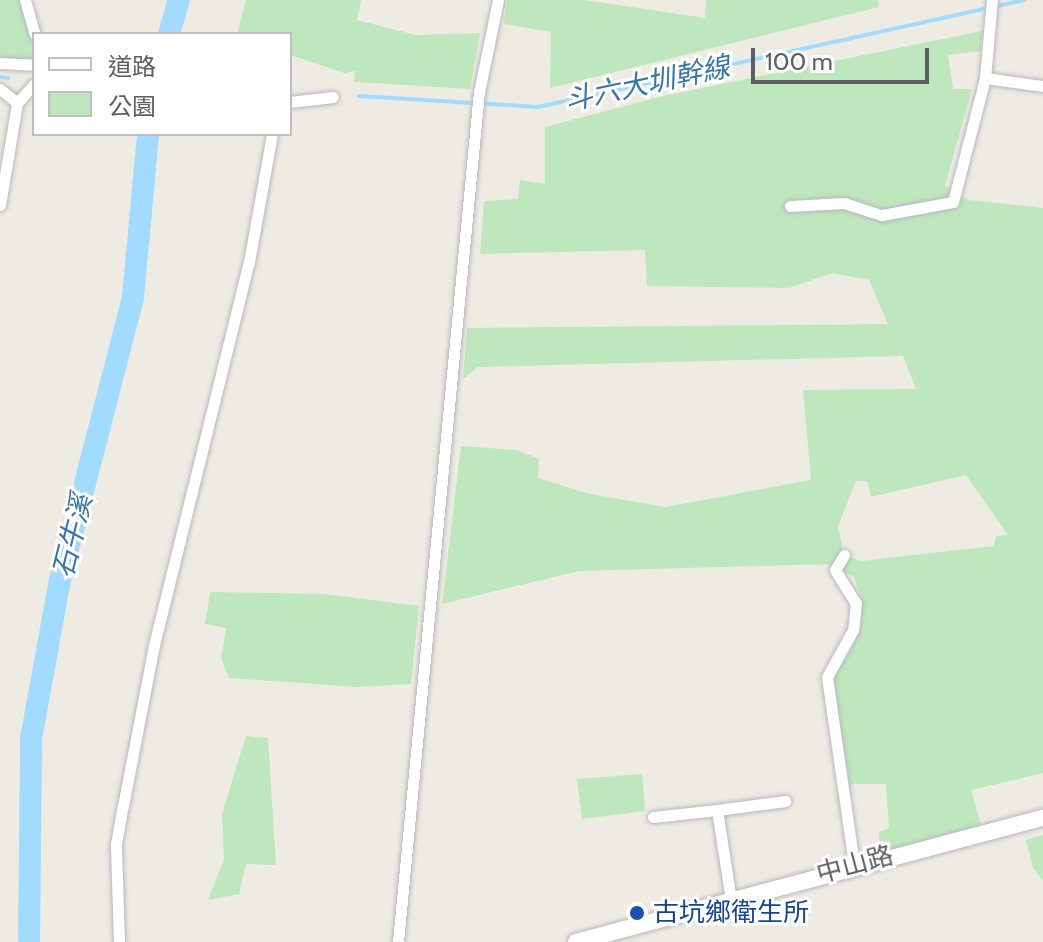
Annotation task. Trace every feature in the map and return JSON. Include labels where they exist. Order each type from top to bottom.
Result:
[{"type":"main road","name":"中山路","points":[[576,942],[854,865],[1043,818]]},
{"type":"street","points":[[25,0],[34,32]]},
{"type":"street","points":[[398,942],[454,401],[479,92],[498,0]]},
{"type":"street","points":[[790,206],[844,203],[882,215],[953,202],[985,78],[992,0]]},
{"type":"street","points":[[0,63],[32,65]]},
{"type":"street","points":[[985,78],[1043,86]]},
{"type":"street","points":[[0,205],[20,100],[32,86]]},
{"type":"street","points":[[1,95],[20,100]]},
{"type":"street","points":[[292,102],[333,97]]},
{"type":"street","points":[[119,942],[116,844],[123,806],[154,645],[249,262],[272,136]]},
{"type":"street","points":[[844,555],[835,570],[856,603],[853,630],[827,677],[854,865]]},
{"type":"street","points":[[653,817],[785,801]]},
{"type":"street","points":[[717,810],[731,900]]},
{"type":"green space","points":[[0,0],[26,0],[34,32],[32,64],[0,61]]},
{"type":"green space","points":[[246,0],[361,0],[357,20],[416,35],[480,33],[470,89],[354,82],[355,71],[344,73],[292,56],[292,32],[238,32]]},
{"type":"green space","points":[[507,0],[585,0],[705,18],[706,0],[878,0],[879,7],[550,88],[551,32],[504,24]]},
{"type":"green space","points":[[982,31],[981,51],[948,55],[953,89],[972,89],[945,186],[969,200],[1043,208],[1043,773],[971,790],[981,825],[880,853],[879,832],[889,828],[886,784],[846,784],[834,678],[858,631],[862,601],[854,577],[829,564],[579,571],[442,604],[461,446],[516,450],[539,459],[538,478],[586,493],[665,507],[811,480],[803,390],[916,389],[903,356],[478,367],[463,379],[467,328],[888,324],[869,280],[832,273],[789,288],[647,286],[645,250],[480,254],[484,201],[518,199],[520,180],[545,184],[545,127],[667,95]],"holes":[[[966,475],[1008,535],[996,536],[994,546],[861,561],[844,555],[838,526],[856,481],[867,481],[871,497]]]},
{"type":"green space","points":[[210,592],[325,594],[419,606],[411,684],[357,687],[229,678],[221,659],[226,628],[205,624]]},
{"type":"green space","points":[[246,736],[268,738],[276,865],[246,864],[239,894],[208,900],[224,859],[222,814]]},
{"type":"green space","points":[[642,774],[645,811],[582,819],[577,779]]},
{"type":"green space","points":[[1043,835],[1043,881],[1033,868],[1026,840]]},
{"type":"waterway","name":"石牛溪","points":[[170,32],[179,0]]},
{"type":"waterway","name":"斗六大圳幹線","points":[[359,96],[538,107],[1024,0]]},
{"type":"waterway","name":"斗六大圳幹線","points":[[0,77],[8,78]]},
{"type":"waterway","name":"石牛溪","points":[[29,942],[31,739],[60,580],[133,297],[148,136]]},
{"type":"place","name":"古坑鄉衛生所","points":[[637,913]]}]
